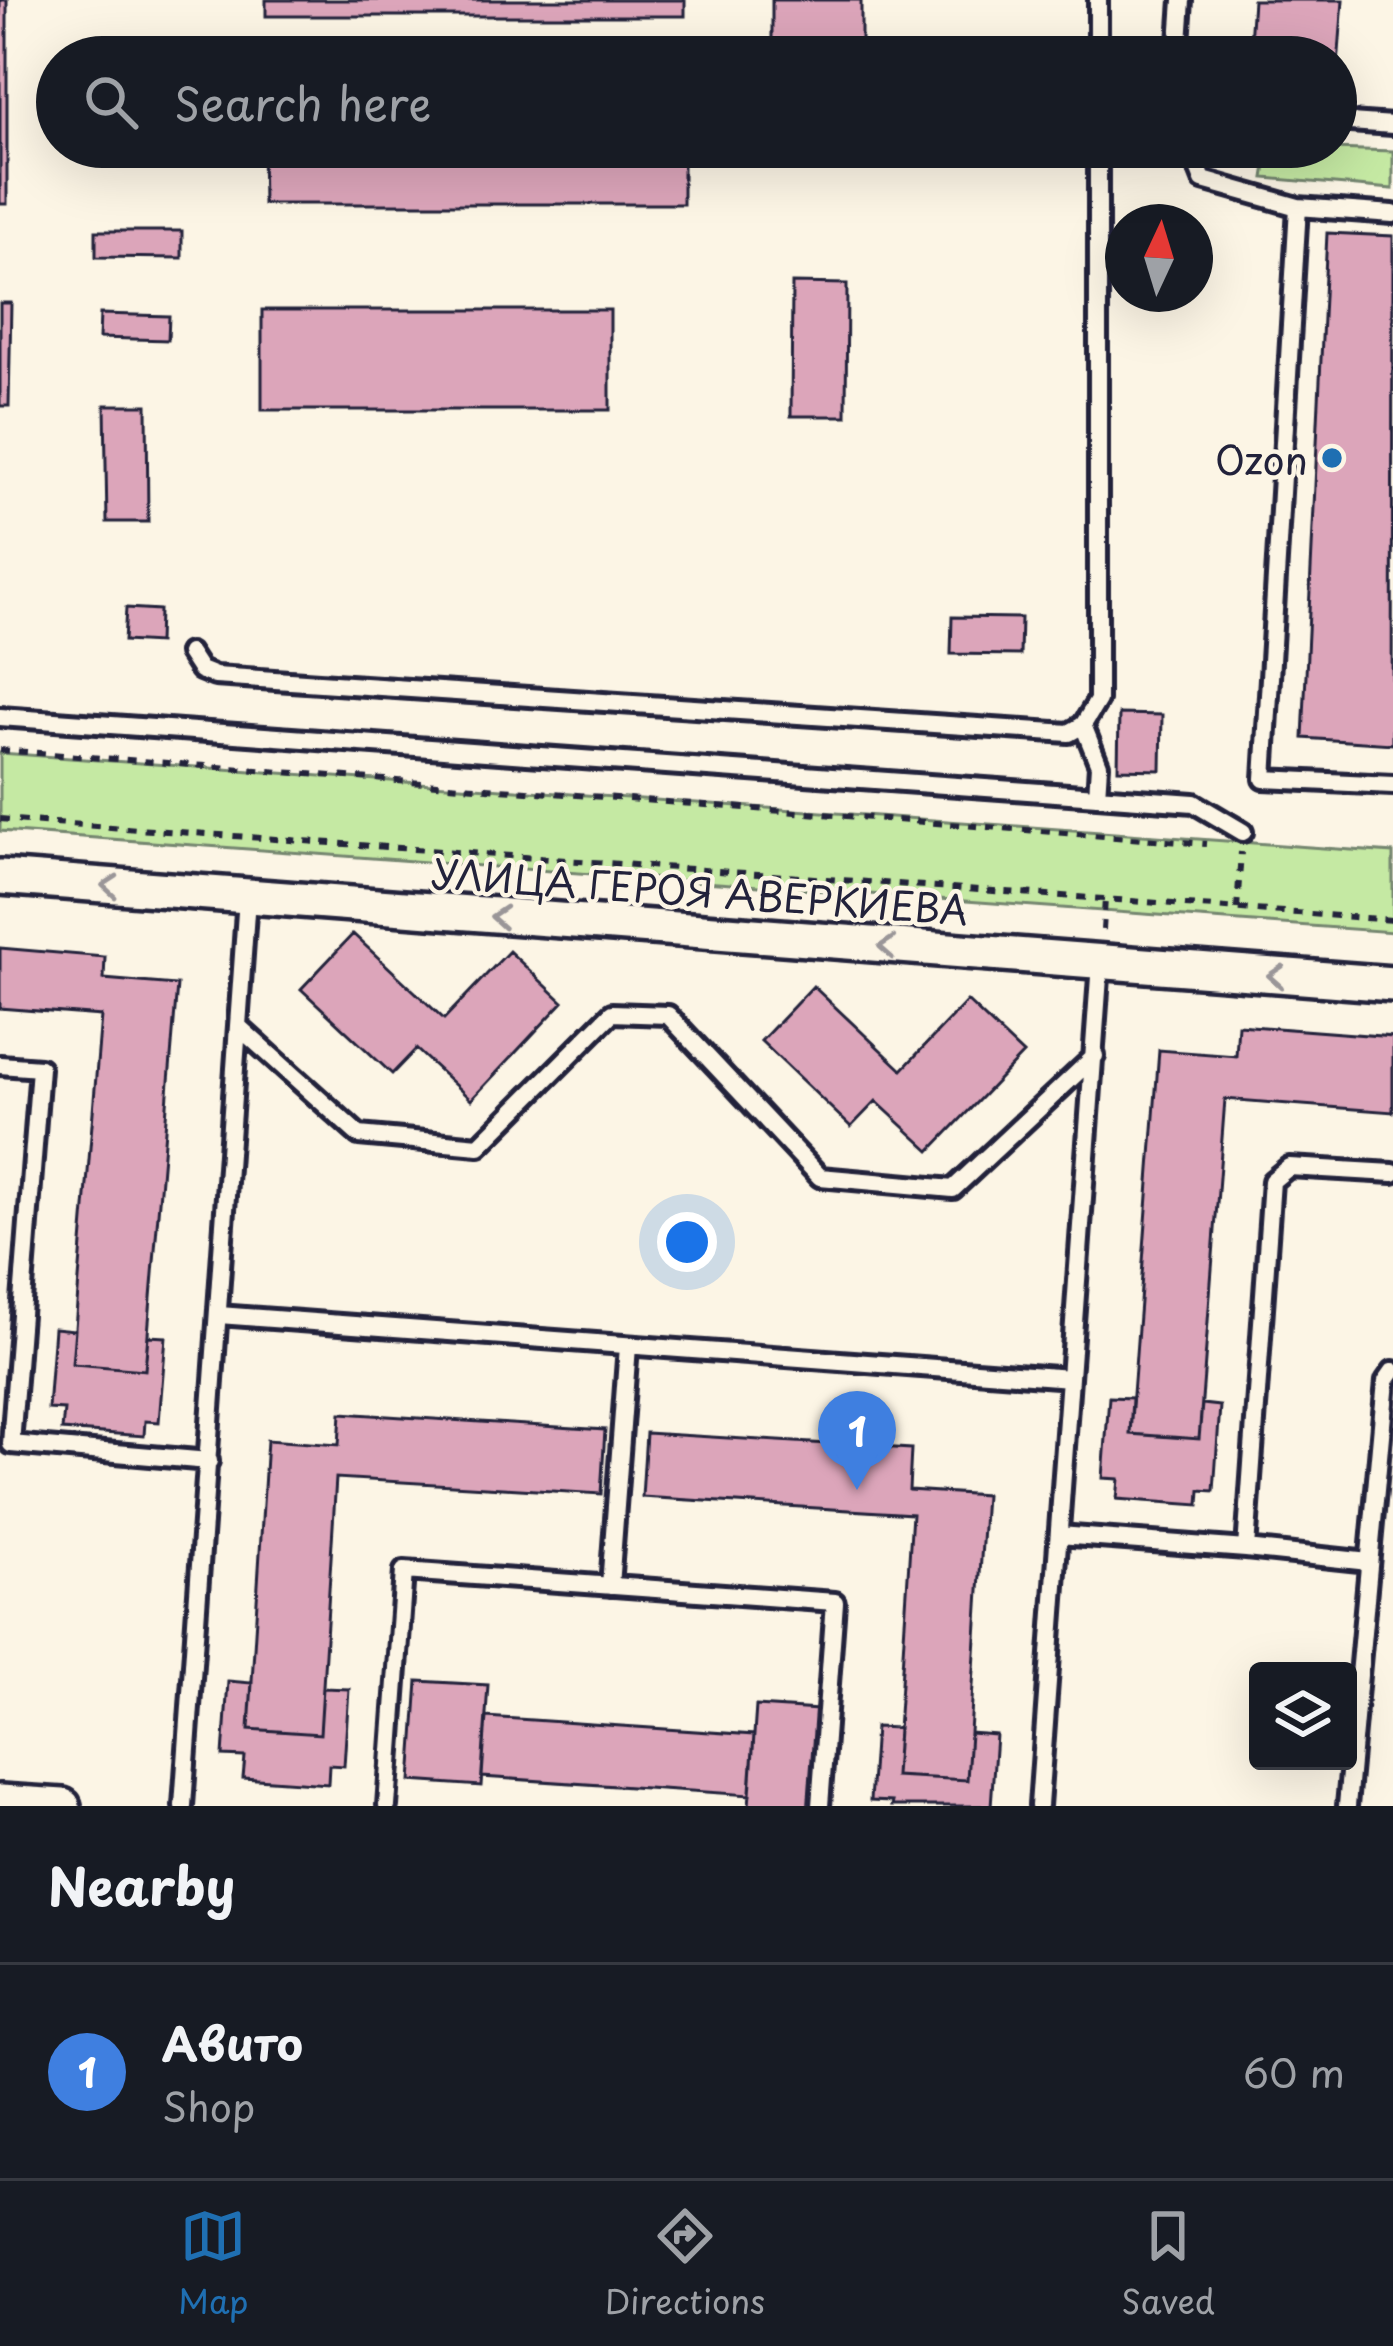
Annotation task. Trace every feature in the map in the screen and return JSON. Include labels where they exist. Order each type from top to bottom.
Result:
[{"type":"street","name":"УЛИЦА ГЕРОЯ АВЕРКИЕВА","points":[[0,877],[1393,984]]},
{"type":"street","points":[[0,1802],[63,1806]]},
{"type":"lane","points":[[1098,0],[1098,36]]},
{"type":"lane","points":[[1179,36],[1182,0]]},
{"type":"lane","points":[[1357,122],[1393,125]]},
{"type":"lane","points":[[189,653],[200,670],[215,676],[1069,733],[1082,725],[1098,700],[1098,168]]},
{"type":"lane","points":[[1198,168],[1203,180],[1298,207],[1393,214]]},
{"type":"lane","points":[[1298,207],[1264,779],[1393,784]]},
{"type":"lane","points":[[0,717],[1194,803],[1243,832]]},
{"type":"lane","points":[[1082,725],[1099,765],[1097,796]]},
{"type":"lane","points":[[183,1806],[247,898]]},
{"type":"lane","points":[[1039,1806],[1100,963]]},
{"type":"lane","points":[[238,1027],[359,1135],[479,1146],[612,1012],[668,1015],[820,1177],[953,1189],[1094,1056]]},
{"type":"lane","points":[[0,1065],[40,1068],[5,1449],[209,1461]]},
{"type":"lane","points":[[1246,1549],[1272,1181],[1289,1167],[1393,1173]]},
{"type":"lane","points":[[219,1316],[1070,1378]]},
{"type":"lane","points":[[610,1586],[628,1346]]},
{"type":"lane","points":[[1346,1806],[1386,1381],[1393,1371]]},
{"type":"lane","points":[[1059,1535],[1369,1562]]},
{"type":"lane","points":[[387,1806],[404,1570],[835,1602],[820,1806]]},
{"type":"path","points":[[0,750],[1206,844]]},
{"type":"path","points":[[0,819],[1393,920]]},
{"type":"path","points":[[1237,909],[1243,832]]},
{"type":"green space","points":[[1357,150],[1393,151],[1393,189],[1264,178],[1266,168],[1357,168]]},
{"type":"green space","points":[[0,753],[1393,853],[1393,932],[0,831]]},
{"type":"building","points":[[0,0],[7,0],[7,204],[0,204]]},
{"type":"building","points":[[266,0],[685,0],[685,16],[266,16]]},
{"type":"building","points":[[772,0],[861,0],[861,36],[772,36]]},
{"type":"building","points":[[1253,0],[1343,0],[1340,36],[1250,36]]},
{"type":"building","points":[[262,168],[683,168],[683,204],[263,204]]},
{"type":"building","points":[[96,231],[182,231],[182,258],[96,257]]},
{"type":"building","points":[[1327,233],[1393,236],[1392,744],[1303,738]]},
{"type":"building","points":[[792,283],[847,284],[846,416],[791,416]]},
{"type":"building","points":[[0,303],[11,303],[9,406],[0,406]]},
{"type":"building","points":[[262,310],[610,310],[610,410],[262,410]]},
{"type":"building","points":[[100,314],[169,316],[168,340],[99,338]]},
{"type":"building","points":[[105,405],[147,405],[148,522],[107,522]]},
{"type":"building","points":[[126,608],[159,610],[158,643],[124,641]]},
{"type":"building","points":[[952,617],[1021,618],[1020,655],[951,654]]},
{"type":"building","points":[[1119,714],[1162,715],[1161,770],[1118,769]]},
{"type":"building","points":[[353,934],[444,1019],[509,951],[563,1002],[471,1100],[416,1049],[392,1074],[301,989]]},
{"type":"building","points":[[0,948],[105,957],[104,979],[177,985],[145,1370],[72,1364],[101,1016],[0,1008]]},
{"type":"building","points":[[813,986],[902,1070],[967,1001],[1023,1054],[930,1151],[876,1101],[851,1127],[761,1041]]},
{"type":"building","points":[[1238,1025],[1393,1037],[1393,1112],[1225,1099],[1199,1439],[1130,1434],[1159,1050],[1236,1056]]},
{"type":"building","points":[[54,1328],[75,1330],[72,1364],[145,1370],[148,1336],[166,1337],[159,1422],[145,1421],[144,1436],[62,1430],[64,1410],[48,1409]]},
{"type":"building","points":[[1109,1397],[1132,1398],[1130,1434],[1199,1439],[1202,1404],[1220,1406],[1214,1491],[1200,1490],[1199,1505],[1117,1499],[1119,1479],[1103,1478]]},
{"type":"building","points":[[341,1413],[605,1430],[601,1494],[336,1478],[320,1734],[249,1729],[267,1440],[339,1445]]},
{"type":"building","points":[[646,1433],[911,1449],[909,1490],[985,1495],[967,1780],[895,1776],[912,1514],[642,1497]]},
{"type":"building","points":[[228,1681],[252,1683],[249,1729],[320,1734],[323,1688],[349,1689],[344,1766],[329,1765],[328,1784],[243,1778],[245,1757],[223,1756]]},
{"type":"building","points":[[418,1681],[488,1685],[481,1786],[411,1781]]},
{"type":"building","points":[[756,1706],[818,1710],[811,1806],[749,1806]]},
{"type":"building","points":[[486,1717],[754,1735],[750,1795],[482,1777]]},
{"type":"building","points":[[875,1727],[898,1728],[895,1776],[967,1780],[970,1733],[996,1735],[991,1806],[891,1806],[892,1802],[870,1801]]},
{"type":"place","name":"Ozon","points":[[1332,458]]},
{"type":"place","name":"Авито","points":[[857,1490]]}]
